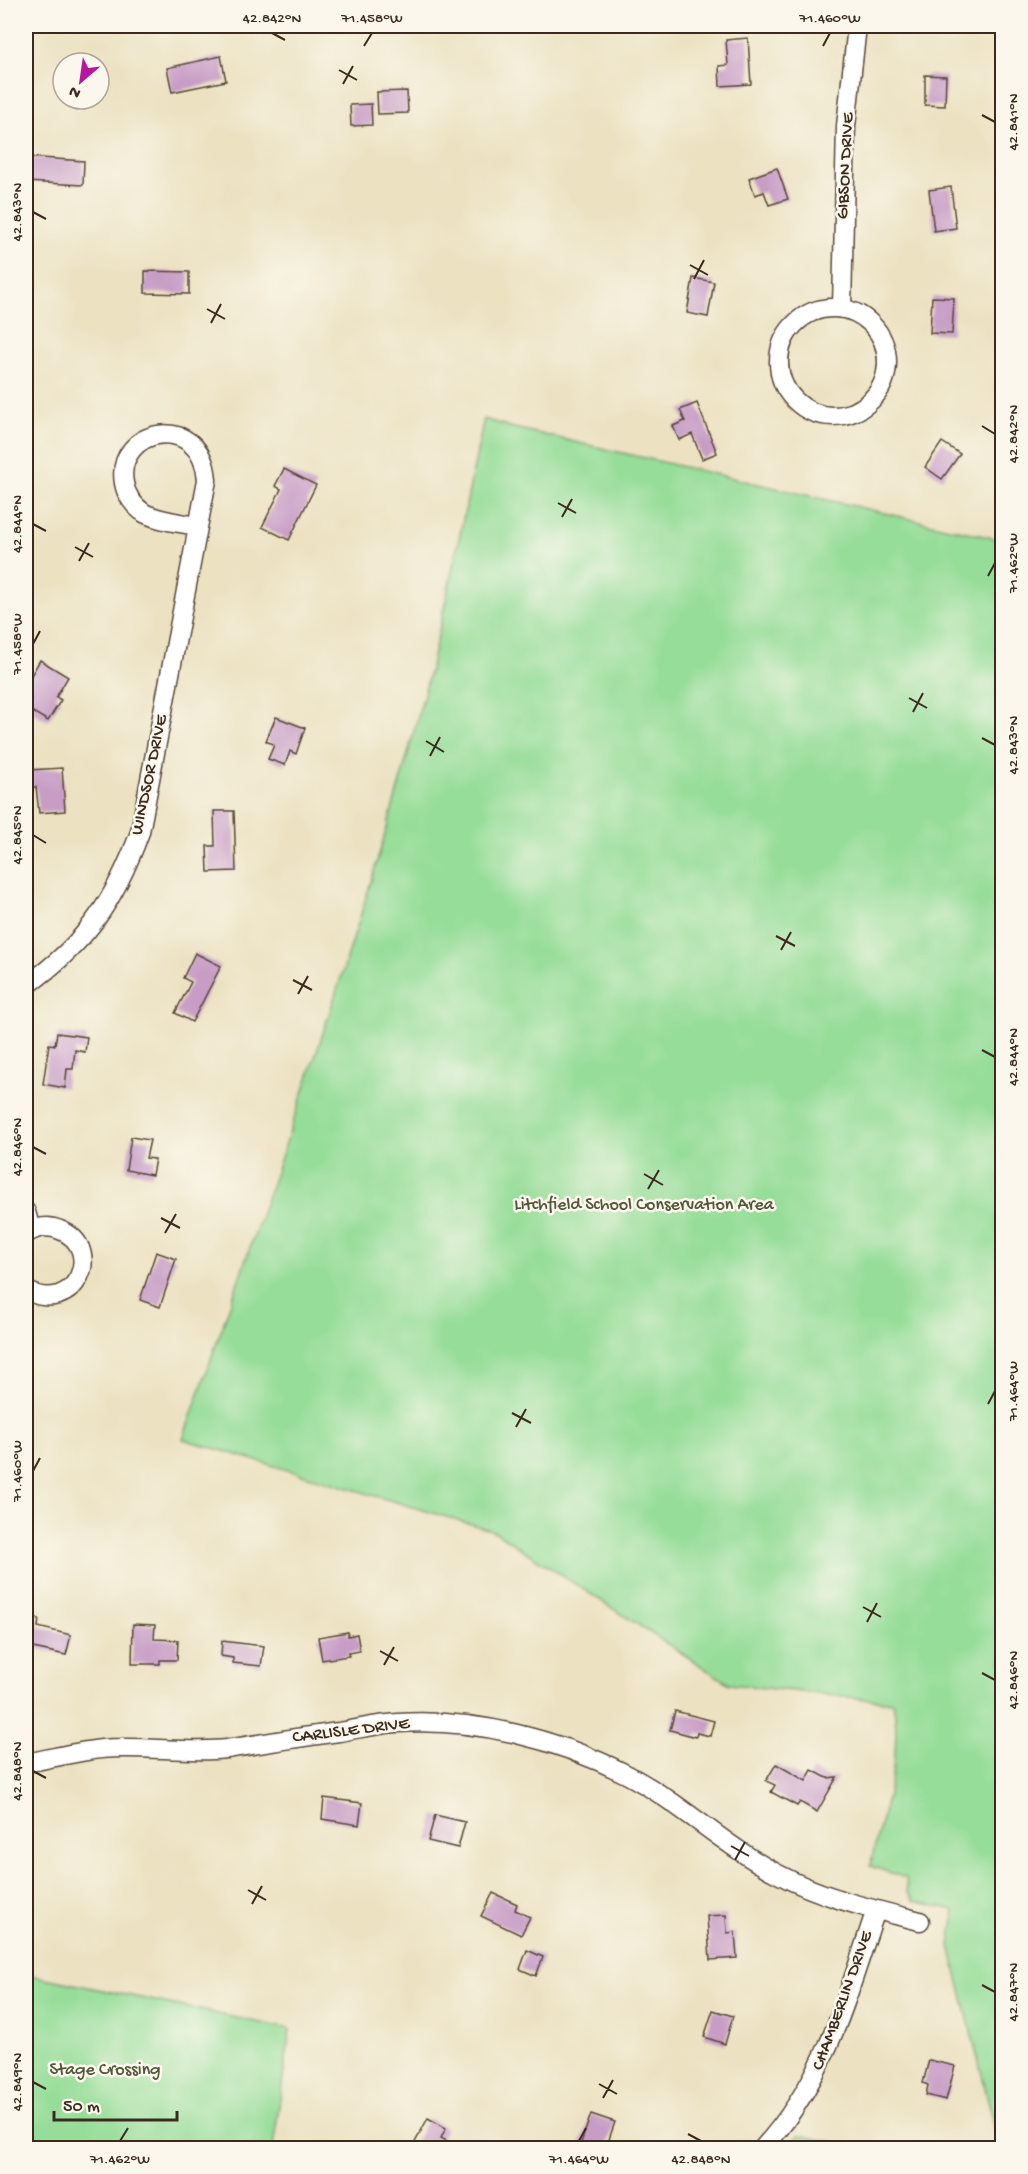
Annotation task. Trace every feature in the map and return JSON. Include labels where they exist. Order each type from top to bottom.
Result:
[{"type":"street","name":"GIBSON DRIVE","points":[[842,308],[846,126],[857,26]]},
{"type":"street","points":[[842,308],[870,321],[880,333],[886,348],[887,371],[879,393],[868,404],[855,412],[840,416],[824,416],[809,411],[789,394],[783,383],[779,358],[786,333],[800,319],[816,310],[842,308]]},
{"type":"street","name":"WINDSOR DRIVE","points":[[26,986],[54,966],[83,935],[107,904],[127,868],[140,832],[207,480],[206,467],[201,455],[193,445],[176,436],[156,435],[144,440],[132,449],[125,462],[123,476],[126,491],[133,503],[144,512],[158,518],[198,526]]},
{"type":"street","points":[[26,1212],[28,1232],[42,1227],[53,1227],[64,1231],[73,1238],[82,1258],[82,1270],[78,1280],[61,1295],[49,1298],[37,1296],[26,1290]]},
{"type":"street","name":"CARLISLE DRIVE","points":[[26,1763],[101,1749],[202,1752],[396,1723],[432,1723],[502,1731],[566,1749],[628,1775],[778,1874],[834,1898],[920,1922]]},
{"type":"street","name":"CHAMBERLIN DRIVE","points":[[763,2148],[801,2100],[825,2056],[876,1910]]},
{"type":"green space","name":"Litchfield School Conservation Area","points":[[484,419],[514,428],[1002,540],[1002,2148],[1000,2148],[950,1946],[955,1910],[914,1901],[907,1891],[906,1878],[870,1866],[894,1764],[896,1722],[893,1702],[729,1684],[494,1531],[183,1439],[312,1065],[372,877],[426,686]]},
{"type":"green space","name":"Stage Crossing","points":[[26,1974],[290,2029],[273,2148],[26,2148]]},
{"type":"green space","points":[[798,2135],[862,2148],[787,2148]]},
{"type":"building","points":[[748,38],[751,84],[720,86],[719,66],[728,65],[726,40]]},
{"type":"building","points":[[221,56],[226,81],[172,92],[167,68]]},
{"type":"building","points":[[925,75],[946,76],[945,106],[925,105]]},
{"type":"building","points":[[407,91],[408,113],[378,114],[377,92]]},
{"type":"building","points":[[371,104],[372,125],[351,126],[350,105]]},
{"type":"building","points":[[26,157],[84,161],[83,185],[26,182]]},
{"type":"building","points":[[777,168],[788,199],[769,205],[764,192],[755,195],[749,178]]},
{"type":"building","points":[[951,187],[956,228],[934,231],[929,190]]},
{"type":"building","points":[[145,271],[189,272],[189,294],[145,293]]},
{"type":"building","points":[[693,278],[714,282],[708,317],[687,313]]},
{"type":"building","points":[[932,297],[954,298],[952,334],[930,333]]},
{"type":"building","points":[[697,403],[717,453],[702,459],[692,434],[679,440],[673,426],[685,421],[680,410]]},
{"type":"building","points":[[942,442],[960,454],[942,479],[925,467]]},
{"type":"building","points":[[284,469],[316,485],[289,540],[262,527],[281,489],[275,486]]},
{"type":"building","points":[[40,660],[68,677],[56,697],[61,700],[48,721],[26,708],[31,699],[26,695],[26,684]]},
{"type":"building","points":[[276,717],[305,728],[296,754],[290,751],[285,765],[268,759],[274,745],[266,741]]},
{"type":"building","points":[[62,768],[65,811],[39,813],[36,787],[31,787],[29,770]]},
{"type":"building","points":[[214,811],[234,811],[236,871],[208,872],[207,846],[215,846]]},
{"type":"building","points":[[195,953],[221,966],[192,1022],[175,1013],[191,982],[183,978]]},
{"type":"building","points":[[57,1033],[87,1037],[85,1052],[75,1050],[73,1069],[67,1069],[65,1088],[43,1084],[49,1044],[55,1045]]},
{"type":"building","points":[[131,1137],[150,1140],[146,1158],[155,1159],[152,1175],[126,1170]]},
{"type":"building","points":[[156,1252],[176,1259],[160,1307],[140,1300]]},
{"type":"building","points":[[26,1616],[39,1619],[38,1627],[71,1635],[66,1655],[33,1648],[31,1657],[26,1656]]},
{"type":"building","points":[[133,1624],[155,1625],[154,1639],[178,1640],[177,1660],[160,1660],[160,1664],[132,1664]]},
{"type":"building","points":[[348,1632],[348,1636],[357,1634],[360,1651],[348,1653],[349,1656],[322,1660],[318,1637]]},
{"type":"building","points":[[222,1641],[264,1646],[261,1666],[233,1663],[233,1658],[221,1656]]},
{"type":"building","points":[[675,1711],[714,1721],[710,1736],[697,1733],[696,1737],[670,1730]]},
{"type":"building","points":[[776,1764],[806,1781],[812,1770],[827,1778],[837,1777],[817,1812],[800,1802],[797,1806],[771,1792],[775,1785],[766,1781]]},
{"type":"building","points":[[324,1798],[362,1803],[359,1825],[322,1819]]},
{"type":"building","points":[[435,1815],[465,1822],[458,1848],[428,1841]]},
{"type":"building","points":[[493,1893],[517,1904],[515,1910],[530,1917],[521,1935],[481,1916]]},
{"type":"building","points":[[726,1915],[727,1933],[735,1932],[737,1958],[710,1960],[707,1916]]},
{"type":"building","points":[[527,1950],[543,1957],[536,1976],[520,1969]]},
{"type":"building","points":[[713,2010],[733,2016],[725,2044],[704,2037]]},
{"type":"building","points":[[929,2060],[955,2066],[946,2100],[926,2095],[928,2085],[923,2083]]},
{"type":"building","points":[[591,2114],[615,2122],[606,2148],[585,2148],[586,2145],[581,2143]]},
{"type":"building","points":[[428,2118],[446,2128],[441,2138],[460,2148],[412,2148]]}]
